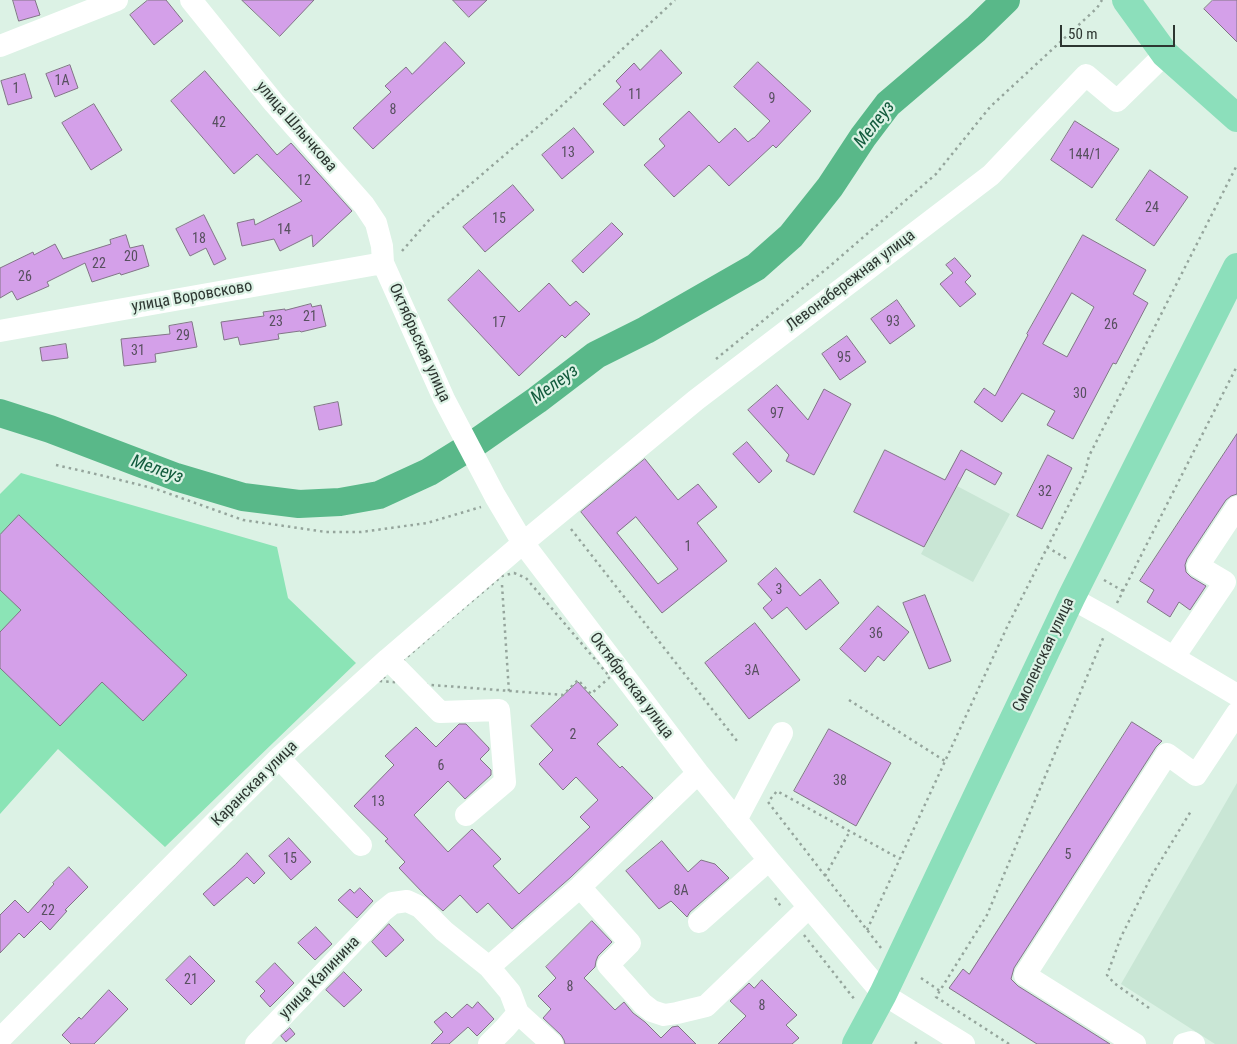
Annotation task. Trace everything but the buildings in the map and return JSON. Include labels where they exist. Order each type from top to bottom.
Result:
[{"type":"main road","points":[[1126,0],[1164,54],[1237,118]]},
{"type":"main road","name":"Смоленская улица","points":[[856,1044],[872,1001],[1237,267]]},
{"type":"street","points":[[0,46],[117,0]]},
{"type":"street","name":"улица Шлычкова","points":[[191,0],[274,103],[364,205],[376,224],[382,246],[393,261]]},
{"type":"street","name":"Левонабережная улица","points":[[523,543],[696,400],[991,175],[1086,75],[1117,100],[1164,54]]},
{"type":"street","name":"улица Воровсково","points":[[0,331],[393,261]]},
{"type":"street","name":"Октябрьская улица","points":[[393,261],[444,399],[488,501],[523,543],[736,820],[761,866],[872,1001],[964,1044]]},
{"type":"street","points":[[1174,657],[1224,582],[1198,566],[1237,507]]},
{"type":"street","name":"Каранская улица","points":[[0,1039],[279,758],[388,659],[523,543]]},
{"type":"street","points":[[1071,598],[1109,618],[1237,695]]},
{"type":"street","points":[[388,659],[440,712],[499,710],[505,782],[466,815]]},
{"type":"street","points":[[1135,1044],[1025,975],[1167,754],[1196,775],[1237,713]]},
{"type":"street","points":[[736,820],[782,733]]},
{"type":"street","points":[[279,758],[361,845]]},
{"type":"street","points":[[552,1044],[518,1013],[510,992],[489,967],[580,887],[698,773]]},
{"type":"street","points":[[699,922],[761,866]]},
{"type":"street","points":[[580,887],[630,943],[608,965],[644,1004],[652,1011],[664,1015],[706,1006],[802,914]]},
{"type":"street","name":"улица Калинина","points":[[256,1044],[393,903],[407,901],[420,907],[444,931],[489,967]]},
{"type":"street","points":[[489,1044],[518,1013]]},
{"type":"street","points":[[1184,1044],[1191,1042],[1194,1044]]},
{"type":"path","points":[[393,261],[430,219],[556,111],[675,0]]},
{"type":"path","points":[[711,363],[830,266],[936,174],[990,107],[1097,8],[1102,0]]},
{"type":"path","points":[[867,930],[1008,625],[1085,473],[1089,456],[1237,164]]},
{"type":"path","points":[[1233,172],[1237,175]]},
{"type":"path","points":[[1115,607],[1237,366]]},
{"type":"path","points":[[56,465],[100,474],[156,489],[243,520],[326,532],[361,532],[427,523],[488,501]]},
{"type":"path","points":[[559,514],[737,741]]},
{"type":"path","points":[[1046,547],[1067,559]]},
{"type":"path","points":[[380,681],[412,684],[509,691],[563,695],[578,680],[591,694],[610,677],[526,578],[514,573],[502,576],[509,691],[510,700]]},
{"type":"path","points":[[1100,578],[1123,591]]},
{"type":"path","points":[[1009,1044],[936,997],[987,916],[1105,630]]},
{"type":"path","points":[[849,700],[945,761]]},
{"type":"path","points":[[882,949],[768,802],[777,791],[900,859]]},
{"type":"path","points":[[1149,1008],[1114,983],[1107,975],[1121,937],[1152,875],[1192,811]]},
{"type":"path","points":[[825,876],[850,831]]},
{"type":"path","points":[[761,866],[872,1001]]},
{"type":"path","points":[[921,978],[940,991]]},
{"type":"shaded area","points":[[957,486],[1010,514],[973,582],[921,554]]},
{"type":"shaded area","points":[[1237,783],[1237,1044],[1215,1044],[1121,984]]},
{"type":"green space","points":[[21,473],[277,547],[288,598],[356,663],[165,847],[58,749],[0,814],[0,494]]},
{"type":"waterway","name":"Мелеуз","points":[[0,413],[50,429],[176,477],[243,497],[299,504],[340,502],[379,495],[429,472],[474,444],[537,400],[596,355],[646,330],[756,267],[791,236],[830,187],[863,137],[888,104],[976,29],[1006,0]]}]
